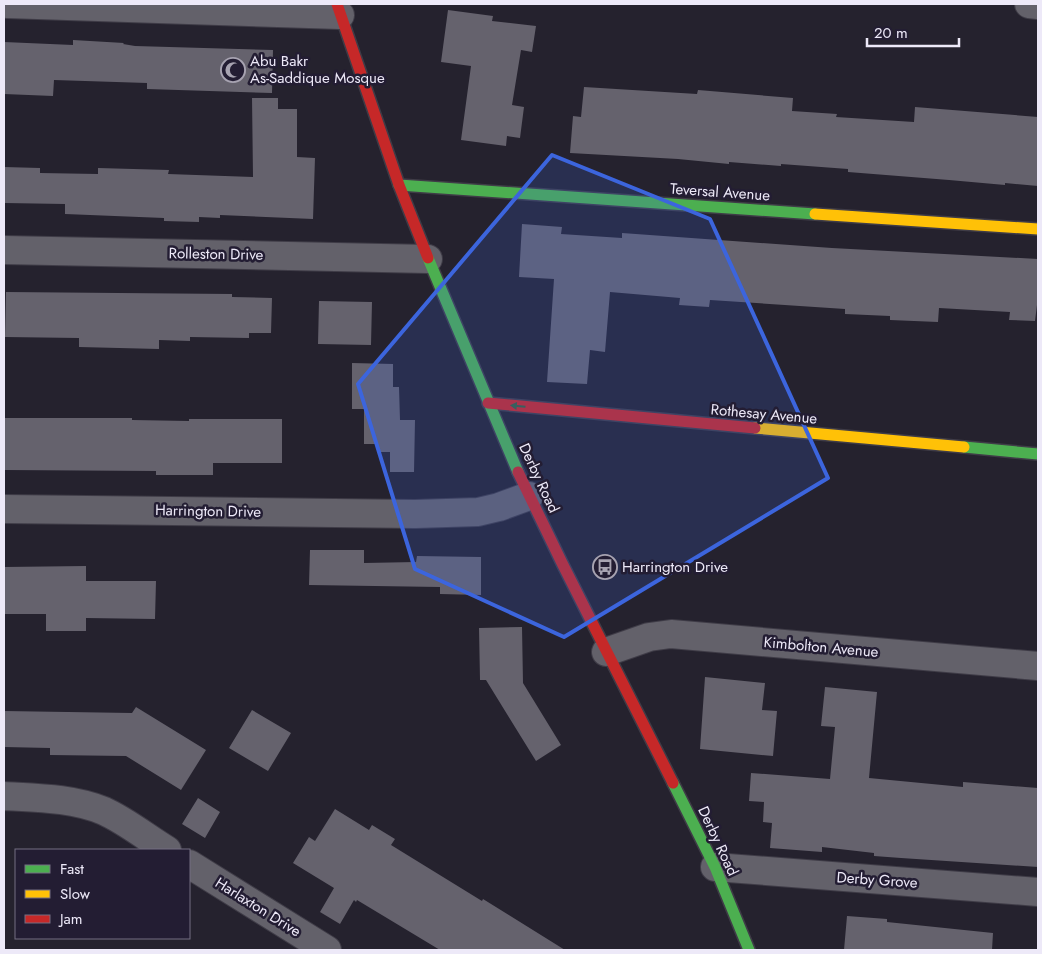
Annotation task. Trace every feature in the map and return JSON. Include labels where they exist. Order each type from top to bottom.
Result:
[{"type":"street","points":[[7,4],[338,10]]},
{"type":"street","points":[[1029,4],[1038,4]]},
{"type":"street","name":"Derby Road","points":[[338,10],[428,259],[488,404],[529,496],[715,868],[749,950]]},
{"type":"street","name":"Teversal Avenue","points":[[400,184],[1038,229]]},
{"type":"street","name":"Rolleston Drive","points":[[4,250],[428,259]]},
{"type":"street","name":"Rothesay Avenue","points":[[488,404],[1038,454]]},
{"type":"street","name":"Harrington Drive","points":[[4,509],[415,514],[478,512],[499,507],[529,496]]},
{"type":"street","name":"Kimbolton Avenue","points":[[606,652],[648,637],[671,634],[1038,666]]},
{"type":"street","points":[[4,796],[69,801],[93,807],[106,812],[165,849]]},
{"type":"street","name":"Harlaxton Drive","points":[[190,865],[327,950]]},
{"type":"street","name":"Derby Grove","points":[[715,868],[1038,892]]},
{"type":"highlighted area","points":[[552,155],[710,219],[828,478],[564,637],[415,569],[358,384]]},
{"type":"building","points":[[448,10],[493,16],[492,21],[536,26],[532,52],[521,50],[512,105],[524,107],[520,138],[507,136],[506,146],[461,140],[471,66],[441,62]]},
{"type":"building","points":[[73,40],[124,43],[135,46],[273,50],[272,93],[147,89],[147,83],[54,80],[53,96],[4,94],[4,42],[73,45]]},
{"type":"building","points":[[584,87],[697,94],[698,90],[793,98],[792,111],[837,114],[836,117],[914,122],[915,107],[1038,117],[1038,186],[848,172],[848,169],[781,164],[781,166],[729,162],[729,164],[570,153],[573,116],[581,117]]},
{"type":"building","points":[[252,98],[278,98],[278,109],[297,109],[297,157],[315,158],[313,219],[220,215],[220,218],[199,217],[199,222],[164,221],[164,218],[65,214],[65,204],[4,203],[4,167],[40,168],[40,173],[98,174],[98,168],[169,170],[168,174],[253,177]]},
{"type":"building","points":[[522,224],[562,227],[561,234],[622,238],[622,233],[832,248],[1038,259],[1038,297],[1035,321],[1009,320],[1010,312],[939,308],[938,322],[890,320],[890,316],[845,314],[845,309],[710,300],[709,307],[679,305],[680,298],[610,292],[605,352],[590,350],[587,384],[547,382],[554,279],[519,277]]},
{"type":"building","points":[[6,292],[232,294],[232,297],[272,298],[271,333],[249,333],[249,338],[190,337],[190,341],[159,340],[159,349],[79,347],[79,338],[5,337]]},
{"type":"building","points":[[319,301],[372,302],[371,345],[318,344]]},
{"type":"building","points":[[352,363],[393,364],[393,387],[399,387],[400,420],[415,420],[414,472],[390,472],[390,452],[378,452],[378,444],[364,444],[364,409],[352,409]]},
{"type":"building","points":[[4,418],[132,418],[132,420],[189,421],[189,419],[282,419],[282,463],[213,463],[213,475],[156,475],[156,471],[4,470]]},
{"type":"building","points":[[310,550],[364,550],[364,563],[416,562],[417,556],[481,557],[481,595],[440,594],[440,587],[309,585]]},
{"type":"building","points":[[86,566],[86,581],[156,581],[155,619],[86,618],[86,631],[46,631],[46,614],[4,614],[4,567]]},
{"type":"building","points":[[522,627],[523,683],[561,745],[536,761],[486,680],[480,680],[479,628]]},
{"type":"building","points":[[705,677],[765,683],[762,710],[777,711],[773,756],[700,749]]},
{"type":"building","points":[[825,687],[877,692],[869,778],[963,787],[963,782],[1038,788],[1038,867],[874,856],[874,853],[822,847],[822,852],[770,848],[772,823],[763,822],[764,802],[749,801],[751,773],[830,779],[835,727],[821,726]]},
{"type":"building","points":[[136,707],[206,750],[181,790],[126,756],[50,755],[50,748],[4,747],[4,711],[132,713]]},
{"type":"building","points":[[252,710],[291,733],[268,771],[229,748]]},
{"type":"building","points":[[198,798],[220,812],[205,838],[182,824]]},
{"type":"building","points":[[335,809],[369,830],[372,825],[395,839],[391,845],[565,950],[440,950],[357,900],[356,902],[354,900],[340,924],[320,912],[334,888],[293,863],[309,837],[315,841]]},
{"type":"building","points":[[847,916],[887,919],[887,922],[993,933],[992,950],[844,950]]},
{"type":"traffic: fast","points":[[399,185],[815,214]]},
{"type":"traffic: fast","points":[[428,258],[518,472]]},
{"type":"traffic: fast","points":[[964,447],[1038,454]]},
{"type":"traffic: fast","points":[[673,783],[715,867],[749,950]]},
{"type":"traffic: slow","points":[[815,214],[1038,229]]},
{"type":"traffic: slow","points":[[755,428],[964,447]]},
{"type":"traffic: jam","points":[[337,4],[399,185],[428,258]]},
{"type":"traffic: jam","points":[[488,403],[755,428]]},
{"type":"traffic: jam","points":[[518,472],[673,783]]},
{"type":"place","name":"Abu Bakr As-Saddique Mosque","points":[[233,70]]},
{"type":"place","name":"Harrington Drive","points":[[605,567]]}]
